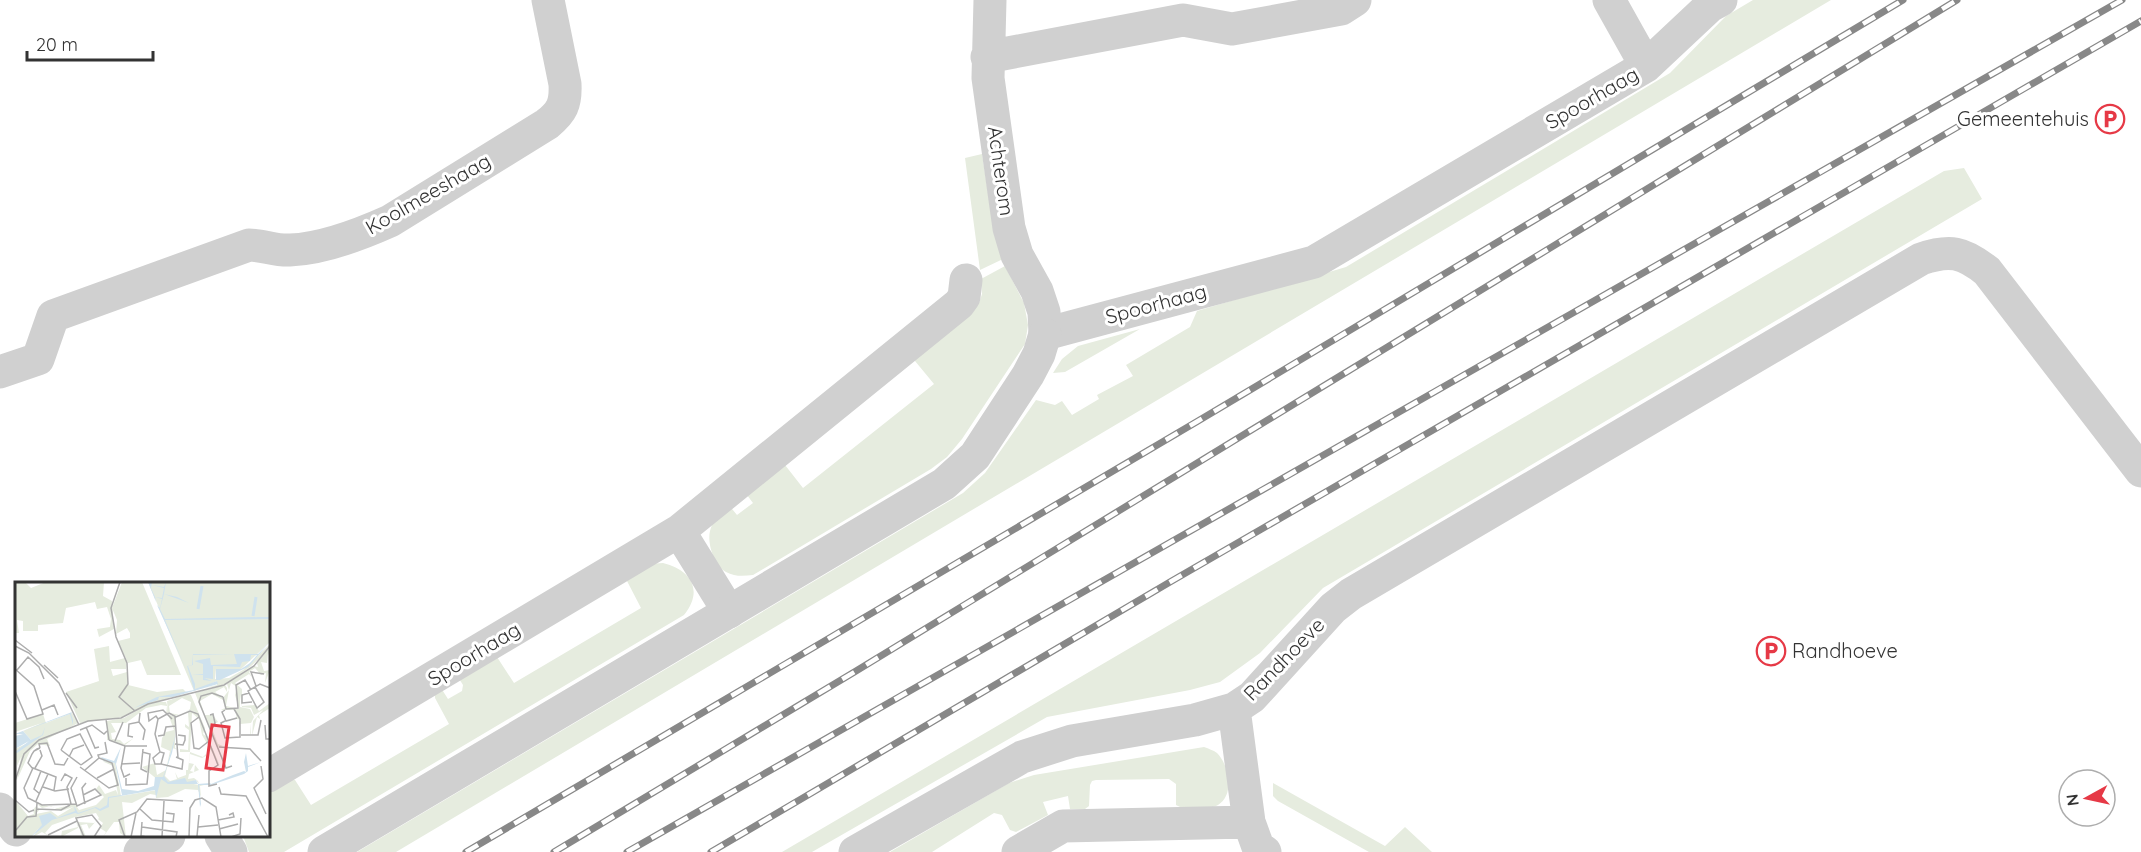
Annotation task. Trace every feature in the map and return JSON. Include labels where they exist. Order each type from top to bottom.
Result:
[{"type":"street","name":"Koolmeeshaag","points":[[0,372],[38,359],[53,316],[249,245],[292,250],[323,244],[376,228],[390,222],[547,124],[563,109],[566,98],[548,0]]},
{"type":"street","name":"Achterom","points":[[990,0],[987,57],[997,150],[1009,228],[1017,255],[1044,312],[1045,334]]},
{"type":"street","points":[[987,57],[1183,20],[1232,29],[1341,9],[1355,0]]},
{"type":"street","name":"Spoorhaag","points":[[1609,0],[1646,66]]},
{"type":"street","name":"Spoorhaag","points":[[1045,334],[1314,262],[1646,66],[1710,6],[1721,0]]},
{"type":"street","name":"Randhoeve","points":[[855,852],[1022,757],[1072,741],[1195,720],[1234,709],[1252,697],[1333,608],[1351,594],[1921,259],[1938,254],[1955,253],[1972,259],[1987,271],[2141,471]]},
{"type":"street","name":"Spoorhaag","points":[[270,775],[679,531],[959,304],[964,297],[966,280]]},
{"type":"street","points":[[324,852],[944,484],[975,456],[1022,384],[1039,354],[1045,334]]},
{"type":"street","points":[[679,531],[729,612]]},
{"type":"street","name":"Randhoeve","points":[[1234,709],[1249,822],[1258,847],[1265,852]]},
{"type":"street","points":[[0,809],[15,829]]},
{"type":"street","points":[[1018,852],[1063,826],[1249,822]]},
{"type":"street","points":[[22,837],[33,852]]},
{"type":"street","points":[[140,852],[166,837]]},
{"type":"street","points":[[222,837],[231,852]]},
{"type":"shaded area","points":[[1753,0],[1831,0],[396,852],[357,852],[963,493],[985,473],[1036,400],[1055,405],[1062,401],[1072,415],[1099,399],[1097,395],[1133,376],[1126,365],[1190,327],[1197,311],[1346,267],[1670,73],[1726,16]]},
{"type":"shaded area","points":[[982,154],[993,225],[1003,259],[980,270],[965,158]]},
{"type":"shaded area","points":[[1964,168],[1982,199],[1323,588],[1260,653],[1220,682],[1190,690],[1047,717],[812,852],[782,852],[1944,171]]},
{"type":"shaded area","points":[[1005,266],[1024,303],[1028,325],[1025,344],[962,439],[947,457],[931,469],[753,575],[729,574],[722,569],[712,554],[709,536],[713,523],[728,504],[737,515],[753,503],[744,491],[785,465],[803,488],[934,384],[915,361],[915,354],[979,303],[982,294],[981,279]]},
{"type":"shaded area","points":[[1140,329],[1065,372],[1053,373],[1062,359],[1078,346]]},
{"type":"shaded area","points":[[663,563],[673,566],[692,582],[693,597],[684,615],[284,852],[249,852],[243,837],[270,837],[270,790],[289,778],[295,780],[311,805],[449,724],[435,698],[435,692],[441,688],[448,699],[462,691],[463,685],[458,677],[497,657],[514,683],[641,608],[627,581],[649,564]]},
{"type":"shaded area","points":[[1204,747],[1217,753],[1227,772],[1227,794],[1215,807],[1195,808],[1176,805],[1176,784],[1169,779],[1096,780],[1090,785],[1089,806],[1085,809],[1070,809],[1068,796],[1043,802],[1048,815],[1016,832],[1010,830],[1002,815],[994,813],[932,852],[890,852],[1009,783],[1034,775]]},
{"type":"shaded area","points":[[1273,783],[1385,846],[1405,827],[1432,852],[1369,852],[1278,801],[1273,796]]},
{"type":"railway","points":[[466,852],[1198,421],[1903,0]]},
{"type":"railway","points":[[554,852],[856,671],[1957,0]]},
{"type":"railway","points":[[627,852],[2122,0]]},
{"type":"railway","points":[[711,852],[1170,582],[2141,21]]},
{"type":"place","name":"Gemeentehuis","points":[[2110,119]]},
{"type":"place","name":"Randhoeve","points":[[1771,651]]}]
